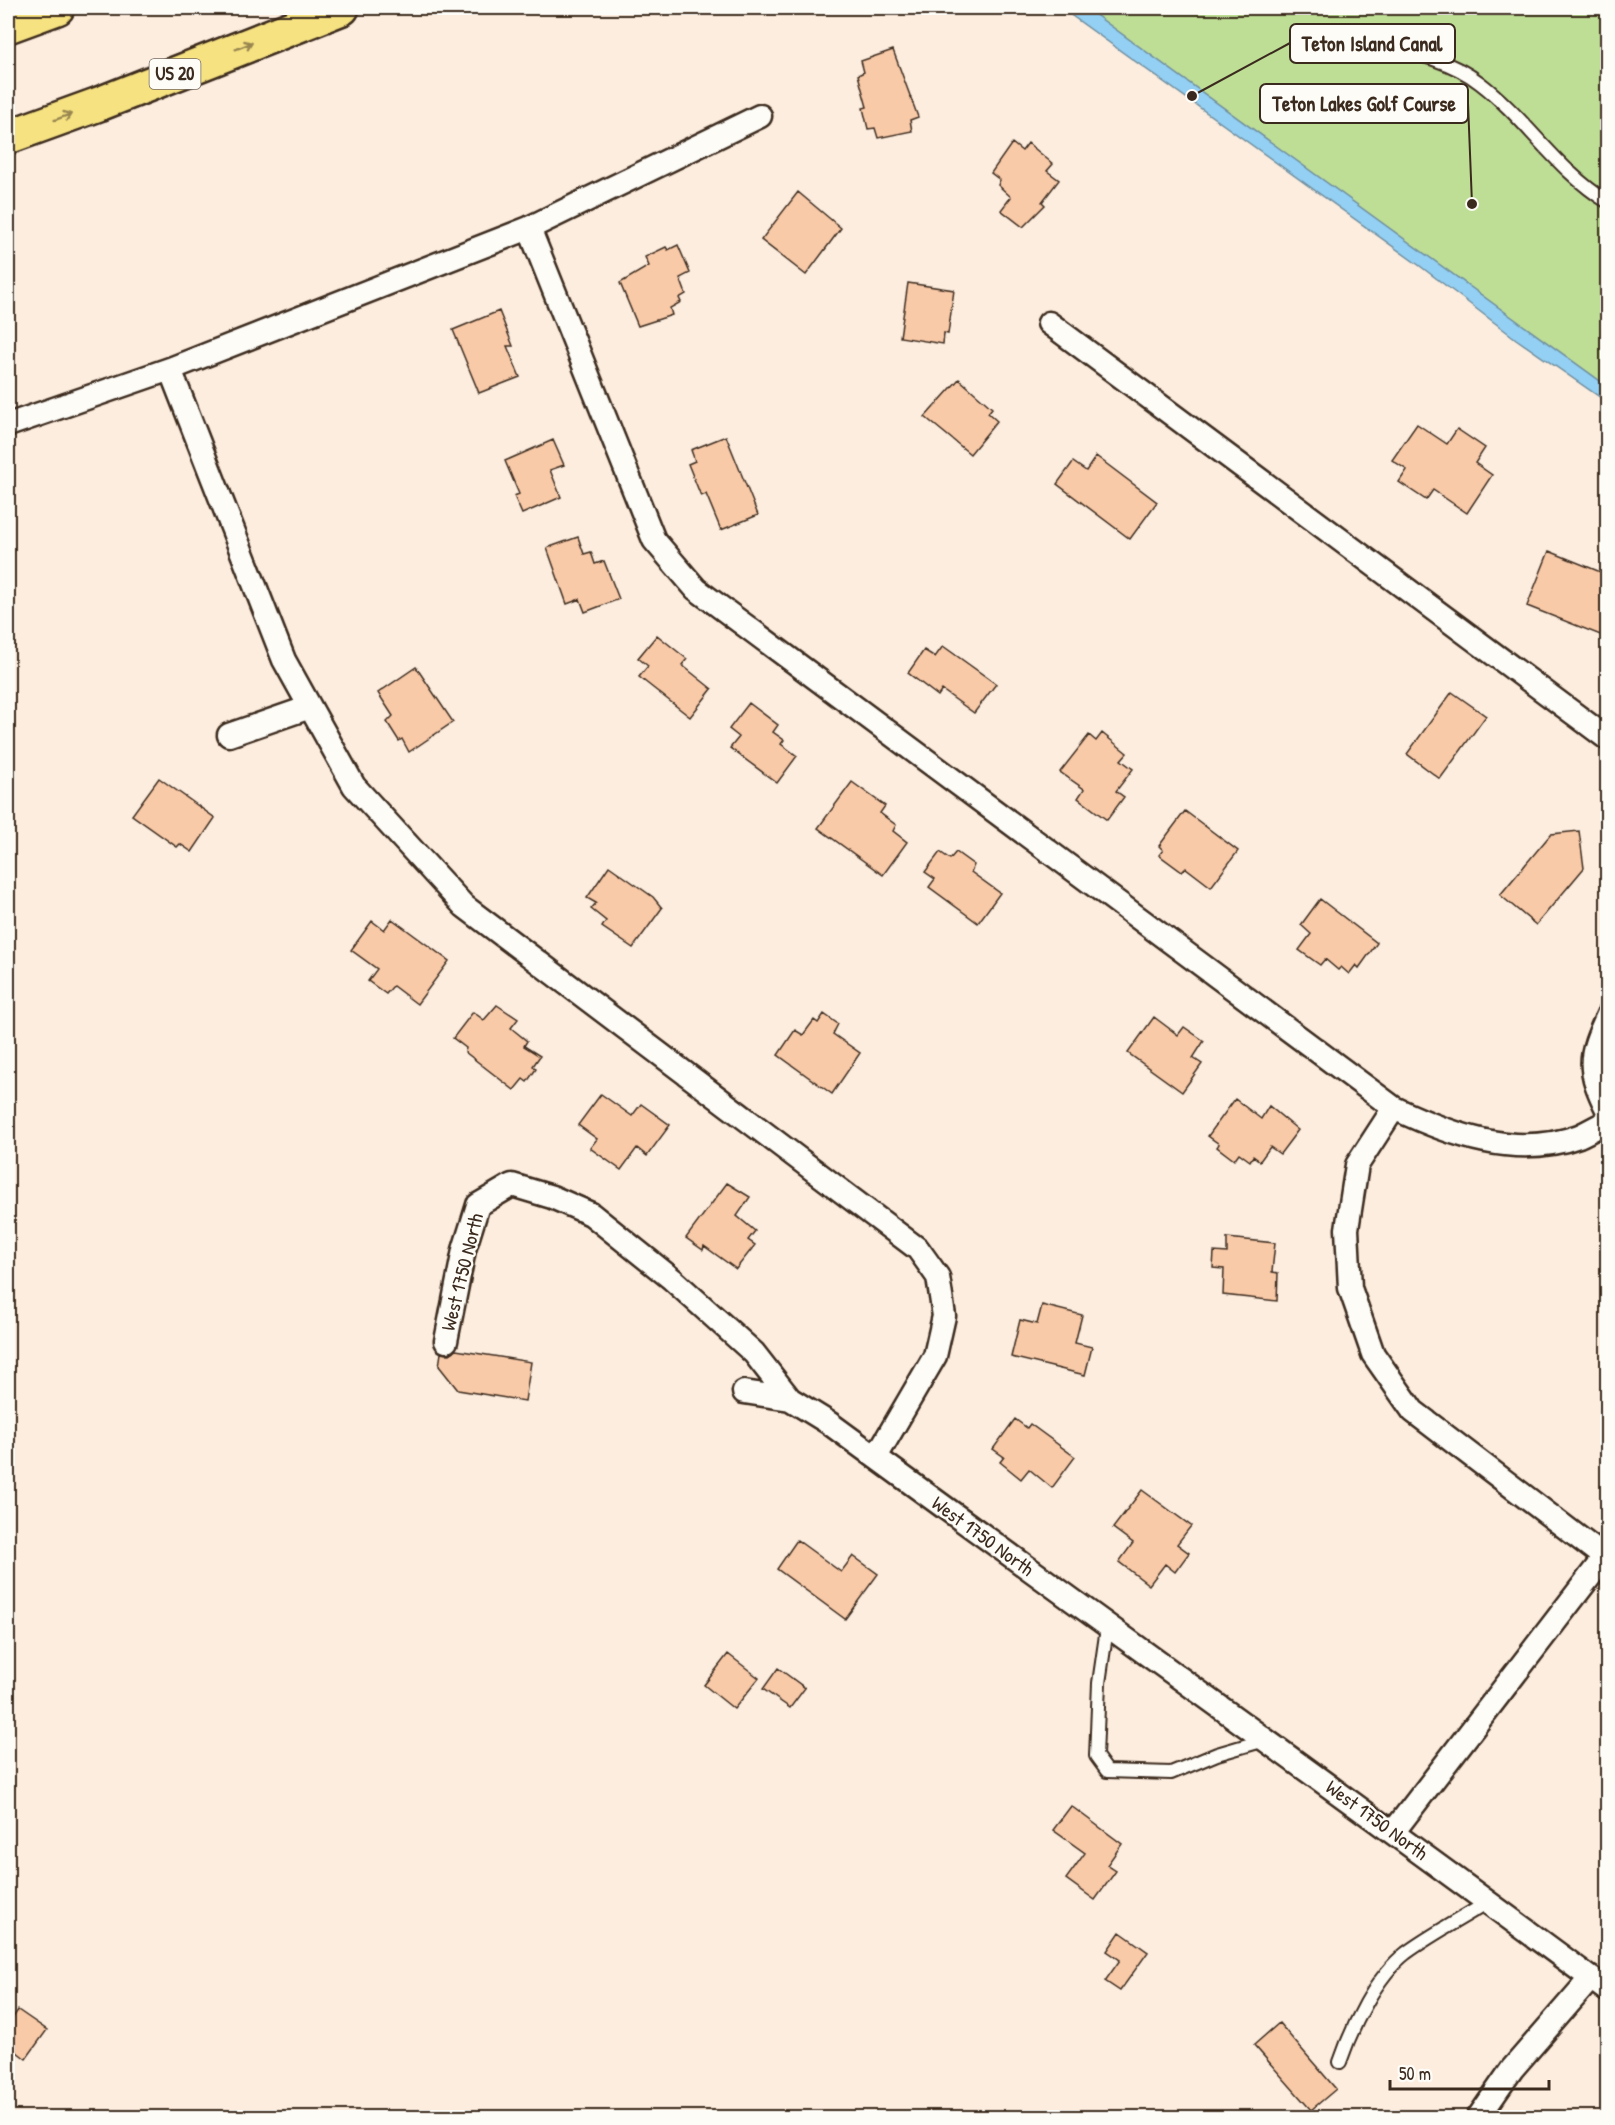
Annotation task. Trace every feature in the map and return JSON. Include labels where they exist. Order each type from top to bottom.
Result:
[{"type":"highway","points":[[8,26],[57,8]]},
{"type":"highway","name":"US 20","points":[[8,137],[99,104],[342,8]]},
{"type":"street","points":[[8,425],[170,369],[529,228],[760,116]]},
{"type":"street","points":[[529,228],[654,540],[696,589],[1394,1108],[1436,1127],[1481,1141],[1534,1145],[1578,1136],[1608,1121]]},
{"type":"street","points":[[1049,323],[1608,739]]},
{"type":"street","points":[[170,369],[284,660],[354,786],[464,906],[918,1249],[938,1277],[944,1316],[935,1356],[876,1457]]},
{"type":"street","points":[[229,735],[310,707]]},
{"type":"street","points":[[1608,1015],[1592,1050],[1595,1084],[1608,1112]]},
{"type":"street","points":[[1394,1108],[1357,1165],[1347,1229],[1350,1288],[1373,1354],[1413,1411],[1606,1559],[1394,1832]]},
{"type":"street","name":"West 1750 North","points":[[446,1341],[464,1250],[478,1205],[512,1185],[552,1197],[591,1214],[672,1279],[754,1353],[790,1399],[830,1423],[1107,1628],[1394,1832],[1599,1985]]},
{"type":"street","points":[[744,1392],[790,1399]]},
{"type":"street","points":[[1478,2118],[1512,2069],[1599,1985]]},
{"type":"lane","points":[[1329,31],[1352,41],[1430,57],[1452,65],[1480,82],[1542,141],[1565,171],[1608,202]]},
{"type":"lane","points":[[1107,1628],[1099,1683],[1095,1756],[1107,1771],[1171,1773],[1217,1754],[1265,1740]]},
{"type":"lane","points":[[1340,2062],[1349,2037],[1369,1999],[1405,1954],[1488,1902]]},
{"type":"path","points":[[1593,8],[1608,18]]},
{"type":"green space","points":[[1065,8],[1607,8],[1607,400]]},
{"type":"water","points":[[1061,8],[1086,8],[1607,386],[1607,402],[1516,339],[1420,266]]},
{"type":"building","points":[[893,50],[918,117],[910,120],[912,131],[878,138],[875,128],[868,129],[863,108],[867,107],[858,75],[864,72],[861,61]]},
{"type":"building","points":[[1012,143],[1022,151],[1028,143],[1053,164],[1047,171],[1059,180],[1042,202],[1045,205],[1023,227],[1001,210],[1011,197],[998,185],[1000,180],[991,173]]},
{"type":"building","points":[[798,192],[841,228],[806,275],[761,240]]},
{"type":"building","points":[[678,245],[690,273],[680,278],[686,294],[679,298],[681,302],[670,308],[672,315],[638,326],[620,283],[649,266],[645,257],[666,247],[668,250]]},
{"type":"building","points":[[908,283],[954,290],[948,334],[944,333],[943,344],[900,337]]},
{"type":"building","points":[[499,311],[513,346],[507,346],[520,377],[479,393],[453,330]]},
{"type":"building","points":[[959,379],[992,408],[988,413],[997,421],[970,454],[925,417]]},
{"type":"building","points":[[1417,424],[1447,444],[1457,429],[1485,448],[1475,463],[1492,475],[1467,513],[1433,490],[1426,500],[1399,482],[1407,470],[1392,460]]},
{"type":"building","points":[[726,436],[758,515],[721,530],[706,494],[701,496],[688,464],[695,461],[691,450]]},
{"type":"building","points":[[553,440],[564,465],[550,470],[561,497],[522,514],[514,496],[519,494],[505,461]]},
{"type":"building","points":[[1096,456],[1157,502],[1130,539],[1057,484],[1073,462],[1086,471]]},
{"type":"building","points":[[578,537],[584,554],[591,552],[595,564],[604,561],[619,599],[585,612],[580,599],[567,604],[547,548]]},
{"type":"building","points":[[1549,551],[1608,575],[1608,638],[1527,606]]},
{"type":"building","points":[[657,635],[687,659],[682,665],[712,689],[690,717],[639,677],[648,666],[638,658]]},
{"type":"building","points":[[943,646],[996,684],[974,713],[942,690],[938,696],[908,673],[924,650],[935,657]]},
{"type":"building","points":[[416,667],[453,722],[409,752],[402,739],[399,741],[387,722],[393,716],[378,693]]},
{"type":"building","points":[[1452,692],[1486,716],[1440,779],[1407,754]]},
{"type":"building","points":[[749,703],[778,725],[773,732],[784,740],[781,744],[797,756],[777,783],[730,748],[739,737],[729,729]]},
{"type":"building","points":[[1102,733],[1127,753],[1121,760],[1133,769],[1116,791],[1124,797],[1107,820],[1078,798],[1084,789],[1060,772],[1089,735],[1096,741]]},
{"type":"building","points":[[159,778],[215,818],[192,852],[180,844],[177,847],[132,815]]},
{"type":"building","points":[[852,782],[885,806],[880,813],[896,825],[893,831],[907,842],[883,875],[818,828]]},
{"type":"building","points":[[1185,811],[1238,851],[1211,887],[1186,868],[1182,872],[1159,855],[1163,850],[1159,846]]},
{"type":"building","points":[[1579,831],[1584,868],[1536,925],[1500,895],[1551,834]]},
{"type":"building","points":[[940,852],[950,859],[956,852],[974,865],[971,872],[1000,893],[978,923],[929,887],[935,879],[925,872]]},
{"type":"building","points":[[609,866],[653,897],[662,908],[633,948],[602,927],[606,921],[591,909],[596,903],[587,898]]},
{"type":"building","points":[[1320,899],[1377,943],[1359,968],[1356,965],[1349,974],[1341,967],[1338,970],[1325,959],[1320,965],[1299,950],[1311,934],[1301,925]]},
{"type":"building","points":[[392,919],[449,961],[417,1004],[393,986],[386,994],[368,981],[377,969],[351,950],[372,921],[384,930]]},
{"type":"building","points":[[497,1005],[518,1019],[511,1028],[527,1041],[524,1046],[540,1056],[533,1066],[536,1069],[527,1082],[523,1079],[514,1090],[465,1052],[466,1048],[453,1038],[473,1012],[484,1020]]},
{"type":"building","points":[[824,1014],[838,1024],[833,1034],[860,1053],[832,1094],[778,1055],[795,1030],[803,1035],[814,1020],[818,1023]]},
{"type":"building","points":[[1154,1017],[1178,1035],[1184,1027],[1204,1041],[1193,1058],[1202,1064],[1182,1092],[1128,1053]]},
{"type":"building","points":[[601,1094],[632,1116],[641,1104],[670,1125],[647,1156],[637,1148],[621,1170],[590,1148],[597,1139],[578,1125]]},
{"type":"building","points":[[1235,1099],[1261,1119],[1269,1106],[1298,1130],[1280,1154],[1270,1147],[1260,1161],[1253,1156],[1250,1161],[1239,1153],[1234,1160],[1217,1147],[1219,1144],[1208,1136]]},
{"type":"building","points":[[727,1183],[750,1197],[737,1216],[755,1231],[748,1240],[755,1245],[736,1269],[704,1246],[703,1250],[686,1238]]},
{"type":"building","points":[[1227,1238],[1275,1243],[1272,1272],[1278,1273],[1277,1301],[1223,1295],[1224,1269],[1213,1268],[1214,1252],[1227,1253]]},
{"type":"building","points":[[1042,1305],[1082,1315],[1075,1343],[1092,1347],[1085,1375],[1011,1357],[1020,1320],[1037,1324]]},
{"type":"building","points":[[456,1350],[531,1362],[525,1401],[458,1390],[439,1366],[441,1353],[450,1354]]},
{"type":"building","points":[[1015,1419],[1027,1428],[1030,1424],[1075,1457],[1052,1488],[1029,1469],[1021,1479],[1000,1462],[1004,1457],[993,1449]]},
{"type":"building","points":[[1142,1490],[1191,1526],[1177,1544],[1189,1553],[1175,1572],[1165,1564],[1149,1585],[1119,1562],[1133,1543],[1113,1528]]},
{"type":"building","points":[[797,1540],[841,1572],[853,1556],[878,1574],[845,1619],[777,1569]]},
{"type":"building","points":[[728,1654],[759,1678],[734,1709],[704,1685]]},
{"type":"building","points":[[778,1668],[805,1688],[790,1708],[763,1689]]},
{"type":"building","points":[[1071,1806],[1122,1844],[1107,1865],[1116,1871],[1095,1900],[1066,1879],[1085,1853],[1053,1830]]},
{"type":"building","points":[[1120,1932],[1148,1952],[1120,1991],[1105,1981],[1120,1960],[1107,1951]]},
{"type":"building","points":[[18,2010],[47,2030],[26,2059],[8,2045],[8,2025]]},
{"type":"building","points":[[1279,2023],[1336,2089],[1311,2110],[1254,2045]]},
{"type":"place","name":"Teton Island Canal","points":[[1192,96]]},
{"type":"place","name":"Teton Lakes Golf Course","points":[[1472,204]]}]
